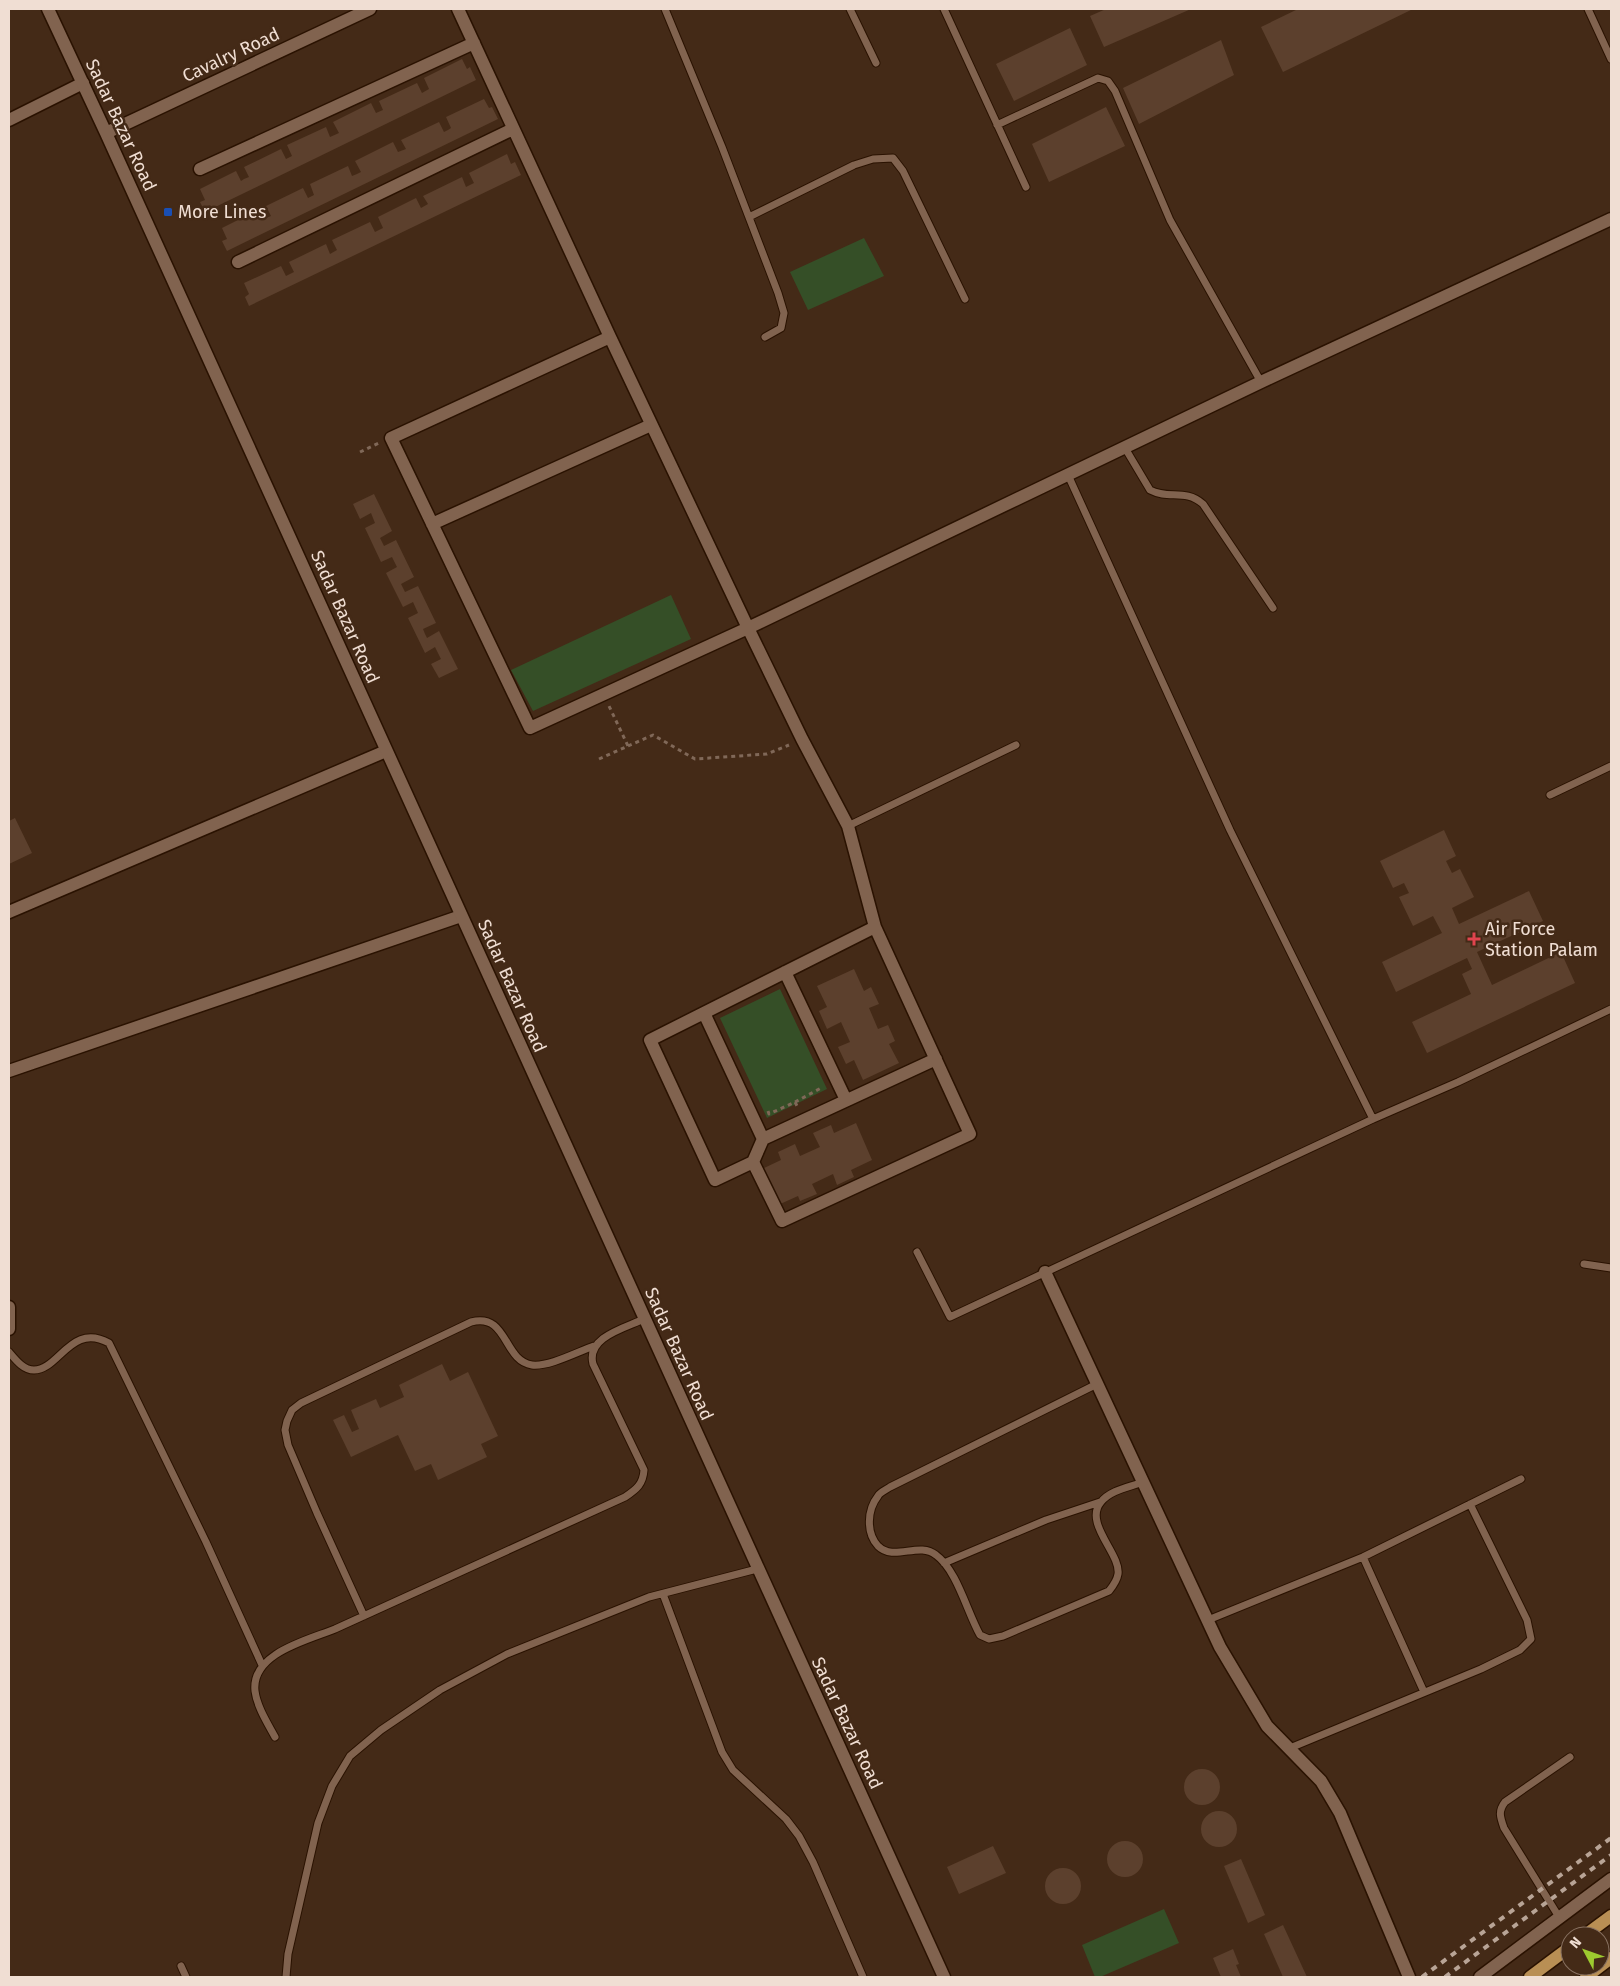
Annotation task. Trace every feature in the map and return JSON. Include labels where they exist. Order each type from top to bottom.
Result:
[{"type":"main road","points":[[1598,1926],[1611,1916]]},
{"type":"main road","points":[[1530,1977],[1560,1954]]},
{"type":"main road","points":[[1586,1977],[1611,1958]]},
{"type":"street","name":"Sadar Bazar Road","points":[[48,9],[944,1977]]},
{"type":"street","name":"Cavalry Road","points":[[106,133],[370,9]]},
{"type":"street","points":[[458,9],[651,425],[802,739],[848,826],[875,927],[970,1134],[782,1221],[753,1162]]},
{"type":"street","points":[[200,169],[474,43]]},
{"type":"street","points":[[9,120],[83,83]]},
{"type":"street","points":[[238,262],[513,129]]},
{"type":"street","points":[[610,338],[390,438],[530,728],[748,628],[1260,382],[1611,219]]},
{"type":"street","points":[[432,524],[651,425]]},
{"type":"street","points":[[9,912],[386,751]]},
{"type":"street","points":[[9,1071],[461,916]]},
{"type":"street","points":[[875,927],[650,1040],[715,1180],[753,1162],[763,1139],[936,1059]]},
{"type":"street","points":[[785,972],[846,1100]]},
{"type":"street","points":[[704,1013],[763,1139]]},
{"type":"street","points":[[1045,1272],[1220,1647],[1267,1726],[1321,1781],[1340,1813],[1409,1977]]},
{"type":"street","points":[[9,1307],[9,1329]]},
{"type":"street","points":[[1480,1977],[1559,1916],[1611,1879]]},
{"type":"lane","points":[[665,9],[722,147],[778,293],[784,313],[780,328],[765,337]]},
{"type":"lane","points":[[850,9],[876,63]]},
{"type":"lane","points":[[944,9],[1026,186]]},
{"type":"lane","points":[[1588,9],[1611,59]]},
{"type":"lane","points":[[997,125],[1098,78],[1108,81],[1115,91],[1170,220],[1260,382]]},
{"type":"lane","points":[[749,217],[854,165],[873,159],[893,158],[903,171],[965,299]]},
{"type":"lane","points":[[1125,448],[1150,490],[1162,494],[1188,495],[1196,498],[1203,504],[1273,608]]},
{"type":"lane","points":[[1068,475],[1230,830],[1373,1118]]},
{"type":"lane","points":[[848,826],[1016,745]]},
{"type":"lane","points":[[1550,795],[1611,766]]},
{"type":"lane","points":[[917,1252],[950,1317],[1373,1118],[1458,1082],[1611,1009]]},
{"type":"lane","points":[[1584,1264],[1611,1268]]},
{"type":"lane","points":[[364,1616],[288,1444],[285,1430],[292,1410],[301,1403],[480,1319],[490,1322],[497,1328],[521,1361],[530,1365],[543,1365],[594,1346]]},
{"type":"lane","points":[[275,1737],[263,1715],[255,1692],[256,1678],[262,1665],[272,1656],[364,1616],[637,1490],[643,1480],[644,1470],[590,1355],[594,1346],[601,1339],[644,1319]]},
{"type":"lane","points":[[9,1352],[26,1368],[35,1370],[48,1364],[77,1341],[90,1337],[99,1338],[108,1343],[206,1542],[262,1665]]},
{"type":"lane","points":[[1097,1384],[890,1487],[879,1494],[869,1517],[871,1532],[878,1546],[888,1551],[898,1552],[917,1549],[928,1550],[937,1555],[951,1573],[980,1635],[989,1640],[1109,1591],[1117,1580],[1119,1572],[1095,1516],[1100,1502]]},
{"type":"lane","points":[[1208,1620],[1363,1557],[1521,1479]]},
{"type":"lane","points":[[944,1563],[1046,1520],[1100,1502],[1112,1493],[1143,1482]]},
{"type":"lane","points":[[1290,1748],[1481,1669],[1520,1650],[1530,1639],[1527,1620],[1470,1504]]},
{"type":"lane","points":[[1363,1557],[1424,1692]]},
{"type":"lane","points":[[286,1977],[288,1954],[318,1823],[332,1786],[350,1756],[381,1730],[440,1690],[506,1654],[649,1597],[758,1569]]},
{"type":"lane","points":[[663,1594],[722,1752],[733,1770],[786,1819],[800,1836],[863,1977]]},
{"type":"lane","points":[[1559,1916],[1504,1828],[1500,1818],[1500,1810],[1505,1802],[1570,1757]]},
{"type":"lane","points":[[181,1966],[186,1977]]},
{"type":"path","points":[[360,452],[390,438]]},
{"type":"path","points":[[603,694],[628,746]]},
{"type":"path","points":[[599,760],[653,736],[695,759],[767,754],[802,739]]},
{"type":"path","points":[[765,1105],[769,1114],[795,1102],[823,1088],[819,1079]]},
{"type":"path","points":[[795,1102],[803,1120]]},
{"type":"green space","points":[[864,238],[884,276],[808,310],[790,272]]},
{"type":"green space","points":[[671,595],[691,639],[533,711],[511,670]]},
{"type":"green space","points":[[780,989],[827,1089],[767,1118],[720,1018]]},
{"type":"green space","points":[[1164,1909],[1179,1943],[1100,1977],[1095,1977],[1082,1945]]},
{"type":"building","points":[[1106,9],[1191,9],[1104,47],[1090,16]]},
{"type":"building","points":[[1298,9],[1413,9],[1283,72],[1261,27]]},
{"type":"building","points":[[1070,28],[1087,65],[1014,101],[996,64]]},
{"type":"building","points":[[1221,40],[1234,75],[1139,124],[1123,88]]},
{"type":"building","points":[[462,59],[467,69],[470,67],[476,80],[205,212],[200,202],[205,200],[200,189],[236,171],[241,181],[249,177],[244,167],[281,149],[286,159],[292,156],[287,145],[326,127],[330,137],[339,133],[333,122],[371,103],[376,113],[383,110],[379,101],[417,83],[422,93],[429,89],[424,78]]},
{"type":"building","points":[[484,99],[489,108],[492,107],[498,119],[227,251],[222,241],[227,239],[222,228],[258,210],[263,220],[271,216],[266,206],[303,188],[308,198],[314,195],[310,184],[348,166],[352,176],[357,174],[361,172],[355,161],[393,142],[398,152],[406,149],[401,140],[439,122],[444,132],[451,128],[446,117]]},
{"type":"building","points":[[1106,107],[1125,146],[1049,182],[1032,144]]},
{"type":"building","points":[[507,154],[511,164],[515,162],[521,175],[249,306],[245,297],[249,294],[244,283],[281,266],[286,276],[294,272],[289,262],[326,244],[330,254],[337,250],[332,240],[370,222],[375,232],[383,228],[378,217],[416,198],[421,208],[428,204],[423,196],[462,177],[466,187],[474,183],[469,173]]},
{"type":"building","points":[[374,494],[392,531],[380,538],[384,546],[396,540],[414,577],[401,584],[405,592],[418,586],[436,623],[423,629],[425,634],[427,638],[439,631],[458,669],[439,678],[431,664],[441,659],[435,647],[425,653],[408,618],[418,613],[413,602],[403,607],[386,573],[397,567],[392,557],[381,562],[365,528],[375,523],[371,513],[360,519],[353,504]]},
{"type":"building","points":[[15,818],[32,853],[9,864],[9,821]]},
{"type":"building","points":[[1444,830],[1456,856],[1446,861],[1452,873],[1460,869],[1474,897],[1452,908],[1459,924],[1529,891],[1543,921],[1477,952],[1492,985],[1561,952],[1575,983],[1427,1053],[1412,1022],[1471,994],[1462,974],[1472,969],[1467,958],[1396,992],[1382,962],[1442,933],[1433,916],[1413,926],[1399,897],[1409,893],[1404,883],[1393,888],[1380,861]]},
{"type":"building","points":[[854,969],[864,991],[871,987],[879,1004],[869,1008],[878,1029],[888,1025],[895,1041],[889,1044],[899,1063],[863,1080],[854,1060],[846,1064],[838,1047],[850,1042],[841,1022],[827,1029],[819,1011],[827,1007],[817,986]]},
{"type":"building","points":[[856,1123],[872,1160],[851,1170],[854,1177],[837,1185],[833,1174],[812,1184],[817,1194],[800,1201],[798,1196],[778,1205],[762,1169],[781,1160],[778,1152],[795,1144],[800,1156],[820,1147],[813,1133],[831,1125],[834,1133]]},
{"type":"building","points":[[442,1364],[450,1381],[468,1372],[498,1436],[481,1444],[487,1457],[438,1480],[431,1464],[415,1471],[398,1435],[351,1457],[333,1420],[344,1415],[352,1432],[359,1429],[351,1410],[376,1399],[380,1408],[404,1397],[399,1385]]},
{"type":"building","points":[[1202,1769],[1209,1770],[1215,1774],[1219,1780],[1219,1794],[1215,1800],[1209,1804],[1202,1805],[1195,1804],[1189,1800],[1185,1794],[1184,1787],[1185,1780],[1189,1774],[1195,1770]]},
{"type":"building","points":[[1219,1811],[1226,1812],[1232,1816],[1236,1822],[1236,1836],[1232,1842],[1226,1846],[1219,1847],[1212,1846],[1206,1842],[1202,1836],[1201,1829],[1202,1822],[1206,1816],[1212,1812]]},
{"type":"building","points":[[1125,1841],[1132,1842],[1138,1846],[1142,1852],[1142,1866],[1138,1872],[1132,1876],[1125,1877],[1118,1876],[1112,1872],[1108,1866],[1107,1859],[1108,1852],[1112,1846],[1118,1842]]},
{"type":"building","points":[[993,1846],[1006,1873],[959,1894],[947,1867]]},
{"type":"building","points":[[1241,1859],[1265,1915],[1248,1923],[1224,1866]]},
{"type":"building","points":[[1063,1868],[1070,1869],[1076,1873],[1080,1879],[1080,1893],[1076,1899],[1070,1903],[1063,1904],[1056,1903],[1050,1899],[1046,1893],[1045,1886],[1046,1879],[1050,1873],[1056,1869]]},
{"type":"building","points":[[1283,1925],[1307,1977],[1283,1977],[1264,1934]]},
{"type":"building","points":[[1233,1949],[1239,1964],[1236,1965],[1241,1977],[1221,1977],[1213,1958]]},
{"type":"railway","points":[[1422,1977],[1611,1838]]},
{"type":"railway","points":[[1445,1977],[1611,1855]]},
{"type":"place","name":"More Lines","points":[[168,212]]},
{"type":"place","name":"Air Force Station Palam","points":[[1474,939]]}]
